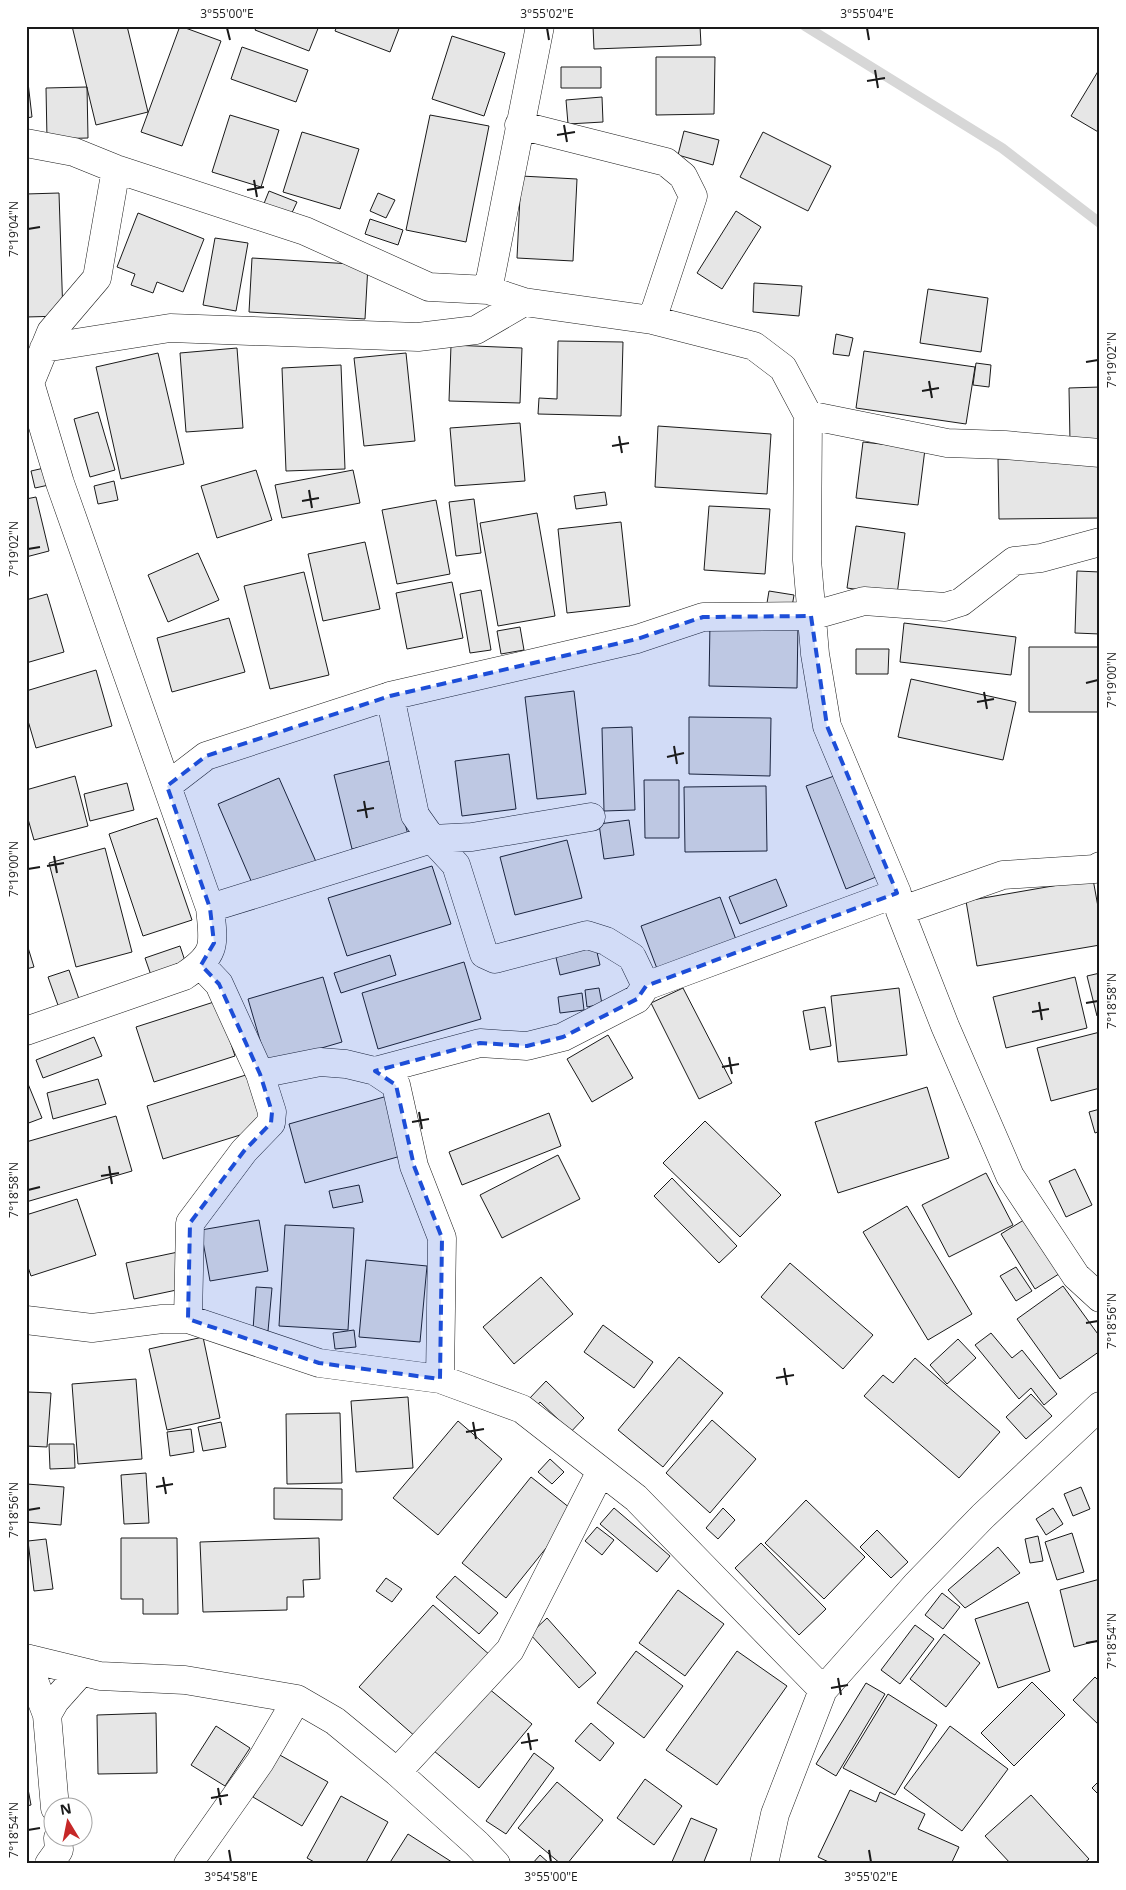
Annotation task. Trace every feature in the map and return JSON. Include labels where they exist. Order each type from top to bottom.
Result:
[{"type":"street","points":[[488,290],[540,26]]},
{"type":"street","points":[[519,125],[666,162],[683,176],[692,196],[652,320]]},
{"type":"street","points":[[26,143],[74,152],[116,169],[305,231],[429,287],[488,290],[524,302],[652,320],[754,346],[783,368],[808,416],[807,560],[815,654],[827,726],[898,902],[945,1026],[1010,1176],[1076,1276],[1100,1298]]},
{"type":"street","points":[[26,1031],[184,976],[201,965],[214,944],[210,908],[64,492],[30,383],[40,338],[97,278],[116,169]]},
{"type":"street","points":[[40,338],[170,328],[418,337],[476,330],[524,302]]},
{"type":"street","points":[[808,416],[947,443],[1005,445],[1100,453]]},
{"type":"street","points":[[167,786],[206,756],[390,696],[637,639],[703,617],[811,616],[864,601],[944,607],[961,602],[1014,561],[1041,558],[1100,542]]},
{"type":"street","points":[[390,696],[415,815],[432,839],[456,865],[484,954],[495,959],[587,935],[606,940],[632,957],[646,986]]},
{"type":"street","points":[[210,908],[432,839],[472,837],[591,818]]},
{"type":"street","points":[[375,1071],[480,1043],[527,1046],[563,1037],[637,999],[646,986],[898,902],[1003,875],[1095,869],[1100,866]]},
{"type":"street","points":[[188,1319],[190,1223],[244,1151],[271,1123],[272,1112],[260,1074],[219,984],[201,965]]},
{"type":"street","points":[[260,1074],[320,1062],[346,1064],[375,1071],[396,1085],[414,1166],[442,1238],[440,1378]]},
{"type":"street","points":[[26,1320],[92,1328],[162,1319],[188,1319],[319,1363],[440,1378],[522,1409],[636,1498],[823,1690]]},
{"type":"street","points":[[764,1864],[775,1814],[823,1690],[916,1585],[983,1516],[1100,1406]]},
{"type":"street","points":[[397,1772],[510,1650],[601,1471]]},
{"type":"street","points":[[26,1658],[80,1673],[100,1676],[185,1680],[297,1699],[335,1721],[397,1772],[477,1844],[496,1864]]},
{"type":"street","points":[[26,1658],[47,1715],[54,1798]]},
{"type":"street","points":[[47,1715],[55,1701],[80,1673]]},
{"type":"street","points":[[188,1864],[260,1762],[297,1699]]},
{"type":"street","points":[[49,1864],[59,1848]]},
{"type":"highlighted area","points":[[811,616],[827,726],[897,893],[646,986],[637,999],[563,1037],[527,1046],[480,1043],[375,1071],[396,1085],[414,1166],[442,1238],[440,1379],[319,1363],[188,1319],[190,1223],[244,1151],[271,1123],[272,1112],[260,1074],[219,984],[201,965],[214,943],[210,908],[167,786],[206,756],[390,696],[637,639],[703,617]]},
{"type":"building","points":[[72,26],[127,26],[148,112],[96,125]]},
{"type":"building","points":[[180,26],[221,41],[182,146],[141,132]]},
{"type":"building","points":[[257,26],[319,26],[309,51],[255,30]]},
{"type":"building","points":[[337,26],[400,26],[390,52],[335,31]]},
{"type":"building","points":[[593,26],[700,26],[701,45],[594,49]]},
{"type":"building","points":[[452,36],[505,53],[484,116],[432,99]]},
{"type":"building","points":[[242,47],[308,70],[296,102],[231,79]]},
{"type":"building","points":[[656,57],[715,57],[714,114],[656,115]]},
{"type":"building","points":[[26,65],[32,117],[26,118]]},
{"type":"building","points":[[561,67],[601,67],[601,88],[561,88]]},
{"type":"building","points":[[1100,68],[1100,133],[1071,116]]},
{"type":"building","points":[[87,87],[88,138],[47,139],[46,88]]},
{"type":"building","points":[[602,97],[603,122],[568,124],[566,100]]},
{"type":"building","points":[[230,115],[279,130],[261,187],[212,172]]},
{"type":"building","points":[[430,115],[489,126],[466,242],[406,230]]},
{"type":"building","points":[[684,131],[719,140],[713,165],[678,155]]},
{"type":"building","points":[[302,132],[359,149],[340,209],[283,192]]},
{"type":"building","points":[[763,132],[831,166],[808,211],[740,177]]},
{"type":"building","points":[[521,176],[577,179],[573,261],[517,258]]},
{"type":"building","points":[[269,191],[297,202],[290,217],[263,206]]},
{"type":"building","points":[[59,193],[63,316],[26,317],[26,194]]},
{"type":"building","points":[[378,193],[395,200],[386,218],[370,211]]},
{"type":"building","points":[[736,211],[761,227],[722,289],[697,273]]},
{"type":"building","points":[[138,213],[204,239],[183,292],[157,282],[153,293],[131,285],[135,274],[117,267]]},
{"type":"building","points":[[370,219],[403,230],[398,245],[365,234]]},
{"type":"building","points":[[215,238],[248,243],[236,311],[203,305]]},
{"type":"building","points":[[252,258],[368,265],[365,319],[249,312]]},
{"type":"building","points":[[754,283],[802,286],[799,316],[753,312]]},
{"type":"building","points":[[928,289],[988,298],[981,352],[920,343]]},
{"type":"building","points":[[836,334],[853,338],[849,356],[833,354]]},
{"type":"building","points":[[558,341],[623,342],[621,416],[538,414],[539,398],[557,399]]},
{"type":"building","points":[[451,345],[522,348],[520,403],[449,401]]},
{"type":"building","points":[[237,348],[243,428],[186,432],[180,353]]},
{"type":"building","points":[[864,351],[975,367],[966,424],[856,408]]},
{"type":"building","points":[[158,353],[184,464],[121,479],[96,367]]},
{"type":"building","points":[[406,353],[415,441],[364,446],[354,358]]},
{"type":"building","points":[[976,363],[991,365],[989,387],[973,385]]},
{"type":"building","points":[[341,365],[345,469],[286,471],[282,368]]},
{"type":"building","points":[[1100,387],[1100,441],[1070,442],[1069,388]]},
{"type":"building","points":[[98,412],[115,470],[90,477],[74,419]]},
{"type":"building","points":[[520,423],[525,481],[455,486],[450,428]]},
{"type":"building","points":[[658,426],[771,434],[767,494],[655,487]]},
{"type":"building","points":[[863,442],[925,449],[918,505],[856,498]]},
{"type":"building","points":[[1100,458],[1100,518],[999,519],[998,459]]},
{"type":"building","points":[[53,466],[58,483],[35,488],[31,471]]},
{"type":"building","points":[[256,470],[272,520],[217,538],[201,486]]},
{"type":"building","points":[[353,470],[360,503],[282,518],[275,485]]},
{"type":"building","points":[[114,481],[118,500],[98,504],[94,486]]},
{"type":"building","points":[[605,492],[607,505],[576,509],[574,496]]},
{"type":"building","points":[[36,497],[49,551],[26,557],[26,499]]},
{"type":"building","points":[[474,499],[481,553],[456,556],[449,502]]},
{"type":"building","points":[[436,500],[450,574],[397,584],[382,510]]},
{"type":"building","points":[[709,506],[770,509],[765,574],[704,570]]},
{"type":"building","points":[[537,513],[555,616],[498,626],[480,523]]},
{"type":"building","points":[[621,522],[630,606],[567,613],[558,529]]},
{"type":"building","points":[[856,526],[905,533],[897,595],[847,588]]},
{"type":"building","points":[[365,542],[380,609],[323,621],[308,554]]},
{"type":"building","points":[[198,553],[219,600],[168,622],[148,575]]},
{"type":"building","points":[[1077,571],[1100,572],[1100,634],[1075,633]]},
{"type":"building","points":[[304,572],[329,675],[270,689],[244,586]]},
{"type":"building","points":[[452,582],[463,638],[407,649],[396,593]]},
{"type":"building","points":[[481,590],[491,650],[470,653],[460,594]]},
{"type":"building","points":[[769,591],[794,595],[791,613],[766,609]]},
{"type":"building","points":[[47,594],[64,652],[26,663],[26,600]]},
{"type":"building","points":[[229,618],[245,672],[172,692],[157,638]]},
{"type":"building","points":[[710,621],[798,622],[797,688],[709,686]]},
{"type":"building","points":[[904,623],[1016,637],[1011,675],[900,662]]},
{"type":"building","points":[[520,627],[524,650],[501,654],[497,631]]},
{"type":"building","points":[[1029,647],[1100,647],[1100,712],[1029,712]]},
{"type":"building","points":[[856,649],[889,649],[888,674],[856,674]]},
{"type":"building","points":[[96,670],[112,726],[36,748],[26,714],[26,691]]},
{"type":"building","points":[[911,679],[1016,702],[1003,760],[898,737]]},
{"type":"building","points":[[574,691],[586,794],[537,799],[525,697]]},
{"type":"building","points":[[689,717],[771,718],[770,776],[689,774]]},
{"type":"building","points":[[632,727],[635,810],[604,811],[602,728]]},
{"type":"building","points":[[509,754],[516,809],[462,816],[455,761]]},
{"type":"building","points":[[389,761],[408,835],[352,849],[334,775]]},
{"type":"building","points":[[837,775],[876,877],[846,889],[806,786]]},
{"type":"building","points":[[75,776],[88,826],[34,840],[26,812],[26,790]]},
{"type":"building","points":[[279,778],[317,864],[255,890],[218,804]]},
{"type":"building","points":[[644,780],[679,780],[679,838],[645,838]]},
{"type":"building","points":[[127,783],[134,810],[90,821],[84,794]]},
{"type":"building","points":[[766,786],[767,851],[685,852],[684,787]]},
{"type":"building","points":[[157,818],[192,920],[143,936],[109,834]]},
{"type":"building","points":[[629,820],[634,855],[604,859],[599,824]]},
{"type":"building","points":[[567,840],[582,898],[515,915],[500,857]]},
{"type":"building","points":[[105,848],[132,952],[76,967],[49,863]]},
{"type":"building","points":[[432,866],[451,924],[347,956],[328,898]]},
{"type":"building","points":[[776,879],[787,906],[740,924],[729,897]]},
{"type":"building","points":[[1093,879],[1100,918],[1100,945],[977,966],[966,901]]},
{"type":"building","points":[[720,897],[738,945],[659,974],[641,926]]},
{"type":"building","points":[[26,941],[34,967],[26,969]]},
{"type":"building","points":[[595,944],[600,965],[560,975],[555,953]]},
{"type":"building","points":[[180,946],[188,970],[153,981],[145,958]]},
{"type":"building","points":[[390,955],[396,975],[341,993],[334,973]]},
{"type":"building","points":[[464,962],[481,1019],[378,1049],[362,993]]},
{"type":"building","points":[[69,970],[80,1002],[59,1008],[48,977]]},
{"type":"building","points":[[1100,973],[1100,1015],[1097,1016],[1087,976]]},
{"type":"building","points":[[323,977],[342,1042],[267,1064],[248,999]]},
{"type":"building","points":[[1075,977],[1087,1028],[1006,1048],[993,997]]},
{"type":"building","points":[[599,988],[602,1004],[587,1007],[585,990]]},
{"type":"building","points":[[683,988],[732,1083],[699,1099],[651,1003]]},
{"type":"building","points":[[899,988],[907,1055],[838,1062],[831,996]]},
{"type":"building","points":[[582,993],[584,1010],[560,1013],[558,997]]},
{"type":"building","points":[[217,1001],[235,1056],[154,1082],[136,1027]]},
{"type":"building","points":[[825,1007],[831,1046],[810,1050],[803,1011]]},
{"type":"building","points":[[1100,1032],[1100,1088],[1051,1101],[1037,1048]]},
{"type":"building","points":[[608,1035],[633,1078],[592,1102],[567,1059]]},
{"type":"building","points":[[94,1037],[102,1056],[43,1078],[36,1060]]},
{"type":"building","points":[[249,1074],[266,1127],[163,1159],[147,1106]]},
{"type":"building","points":[[26,1079],[42,1118],[26,1124]]},
{"type":"building","points":[[98,1079],[106,1104],[53,1119],[47,1093]]},
{"type":"building","points":[[927,1087],[949,1158],[838,1193],[815,1122]]},
{"type":"building","points":[[391,1095],[408,1154],[305,1183],[289,1124]]},
{"type":"building","points":[[1100,1109],[1100,1131],[1095,1133],[1089,1112]]},
{"type":"building","points":[[549,1113],[561,1146],[462,1185],[449,1152]]},
{"type":"building","points":[[116,1116],[132,1171],[26,1202],[26,1142]]},
{"type":"building","points":[[705,1121],[781,1195],[740,1237],[663,1163]]},
{"type":"building","points":[[558,1155],[580,1199],[502,1238],[480,1195]]},
{"type":"building","points":[[1075,1169],[1092,1205],[1066,1217],[1049,1181]]},
{"type":"building","points":[[986,1173],[1013,1225],[949,1257],[922,1205]]},
{"type":"building","points":[[672,1178],[737,1246],[719,1263],[654,1196]]},
{"type":"building","points":[[359,1185],[363,1202],[333,1208],[329,1191]]},
{"type":"building","points":[[77,1199],[96,1255],[31,1276],[26,1261],[26,1215]]},
{"type":"building","points":[[907,1206],[972,1314],[928,1340],[863,1232]]},
{"type":"building","points":[[1027,1218],[1062,1272],[1035,1289],[1001,1234]]},
{"type":"building","points":[[259,1220],[268,1271],[210,1281],[201,1230]]},
{"type":"building","points":[[285,1225],[354,1228],[348,1330],[279,1326]]},
{"type":"building","points":[[178,1252],[186,1288],[134,1299],[126,1263]]},
{"type":"building","points":[[366,1260],[427,1266],[420,1342],[359,1337]]},
{"type":"building","points":[[790,1263],[873,1335],[843,1369],[761,1297]]},
{"type":"building","points":[[1016,1267],[1032,1291],[1016,1301],[1000,1276]]},
{"type":"building","points":[[541,1277],[573,1314],[514,1364],[483,1327]]},
{"type":"building","points":[[1063,1286],[1100,1337],[1100,1351],[1060,1379],[1017,1319]]},
{"type":"building","points":[[256,1287],[272,1288],[268,1331],[253,1330]]},
{"type":"building","points":[[603,1325],[653,1362],[634,1388],[584,1352]]},
{"type":"building","points":[[354,1330],[356,1347],[335,1349],[333,1333]]},
{"type":"building","points":[[991,1333],[1012,1358],[1022,1350],[1057,1394],[1044,1405],[1031,1388],[1019,1399],[975,1345]]},
{"type":"building","points":[[203,1337],[220,1418],[167,1430],[149,1349]]},
{"type":"building","points":[[958,1339],[976,1358],[947,1384],[930,1365]]},
{"type":"building","points":[[679,1357],[723,1393],[663,1467],[618,1430]]},
{"type":"building","points":[[915,1358],[1000,1432],[959,1478],[864,1396],[883,1375],[893,1383]]},
{"type":"building","points":[[136,1379],[142,1459],[78,1464],[72,1384]]},
{"type":"building","points":[[546,1381],[584,1418],[567,1436],[563,1424],[540,1402],[536,1407],[529,1399]]},
{"type":"building","points":[[28,1392],[51,1393],[47,1447],[26,1446]]},
{"type":"building","points":[[1031,1394],[1052,1416],[1026,1439],[1006,1417]]},
{"type":"building","points":[[408,1397],[413,1468],[356,1472],[351,1401]]},
{"type":"building","points":[[340,1413],[342,1483],[287,1484],[286,1414]]},
{"type":"building","points":[[712,1420],[756,1459],[710,1513],[666,1473]]},
{"type":"building","points":[[458,1421],[502,1459],[438,1535],[393,1498]]},
{"type":"building","points":[[221,1422],[226,1447],[203,1451],[198,1427]]},
{"type":"building","points":[[191,1429],[194,1452],[170,1456],[167,1432]]},
{"type":"building","points":[[49,1444],[74,1444],[75,1468],[50,1469]]},
{"type":"building","points":[[550,1459],[564,1472],[552,1484],[538,1472]]},
{"type":"building","points":[[146,1473],[149,1523],[124,1524],[121,1475]]},
{"type":"building","points":[[531,1477],[575,1512],[506,1598],[462,1563]]},
{"type":"building","points":[[27,1484],[64,1487],[61,1525],[26,1522]]},
{"type":"building","points":[[1081,1487],[1090,1509],[1073,1516],[1064,1494]]},
{"type":"building","points":[[274,1488],[342,1489],[342,1520],[274,1519]]},
{"type":"building","points":[[806,1500],[865,1557],[824,1599],[765,1543]]},
{"type":"building","points":[[614,1508],[670,1556],[657,1572],[600,1524]]},
{"type":"building","points":[[723,1508],[735,1520],[718,1539],[706,1528]]},
{"type":"building","points":[[1053,1508],[1063,1524],[1046,1535],[1036,1519]]},
{"type":"building","points":[[597,1527],[614,1540],[602,1555],[585,1541]]},
{"type":"building","points":[[877,1530],[908,1562],[891,1578],[860,1547]]},
{"type":"building","points":[[1072,1533],[1084,1572],[1057,1580],[1045,1542]]},
{"type":"building","points":[[1038,1536],[1043,1561],[1030,1563],[1025,1539]]},
{"type":"building","points":[[121,1538],[177,1538],[178,1614],[143,1614],[143,1599],[121,1599]]},
{"type":"building","points":[[319,1538],[320,1579],[303,1580],[304,1597],[287,1597],[287,1610],[203,1612],[200,1542]]},
{"type":"building","points":[[46,1539],[53,1589],[34,1591],[28,1541]]},
{"type":"building","points":[[761,1543],[826,1609],[799,1635],[735,1568]]},
{"type":"building","points":[[998,1547],[1020,1573],[965,1608],[948,1590]]},
{"type":"building","points":[[455,1576],[498,1613],[479,1634],[436,1597]]},
{"type":"building","points":[[386,1578],[402,1589],[392,1602],[376,1591]]},
{"type":"building","points":[[1100,1579],[1100,1640],[1074,1647],[1060,1590]]},
{"type":"building","points":[[678,1590],[724,1624],[685,1676],[639,1643]]},
{"type":"building","points":[[942,1593],[960,1607],[943,1629],[925,1615]]},
{"type":"building","points":[[1028,1602],[1050,1671],[998,1688],[975,1619]]},
{"type":"building","points":[[433,1605],[491,1656],[417,1738],[359,1687]]},
{"type":"building","points":[[547,1618],[596,1673],[579,1688],[530,1634]]},
{"type":"building","points":[[915,1625],[934,1639],[900,1684],[881,1670]]},
{"type":"building","points":[[944,1634],[980,1663],[946,1707],[910,1679]]},
{"type":"building","points":[[636,1651],[683,1686],[644,1738],[597,1703]]},
{"type":"building","points":[[737,1651],[787,1686],[717,1785],[666,1750]]},
{"type":"building","points":[[1095,1677],[1100,1682],[1100,1726],[1073,1700]]},
{"type":"building","points":[[1032,1682],[1065,1715],[1014,1766],[981,1733]]},
{"type":"building","points":[[866,1683],[885,1694],[836,1776],[816,1764]]},
{"type":"building","points":[[488,1688],[532,1724],[479,1788],[434,1751]]},
{"type":"building","points":[[888,1694],[937,1725],[895,1795],[843,1768]]},
{"type":"building","points":[[156,1713],[157,1773],[98,1774],[97,1715]]},
{"type":"building","points":[[591,1723],[614,1743],[600,1761],[575,1741]]},
{"type":"building","points":[[216,1726],[250,1748],[225,1786],[191,1765]]},
{"type":"building","points":[[950,1726],[1008,1769],[962,1831],[904,1788]]},
{"type":"building","points":[[534,1753],[554,1768],[506,1834],[486,1821]]},
{"type":"building","points":[[278,1754],[328,1782],[302,1826],[253,1797]]},
{"type":"building","points":[[26,1778],[31,1805],[26,1806]]},
{"type":"building","points":[[645,1779],[682,1806],[654,1845],[617,1818]]},
{"type":"building","points":[[1100,1780],[1100,1796],[1092,1788]]},
{"type":"building","points":[[557,1782],[603,1820],[567,1864],[561,1864],[518,1828]]},
{"type":"building","points":[[850,1790],[876,1802],[880,1792],[925,1814],[918,1829],[959,1847],[951,1864],[833,1864],[818,1857]]},
{"type":"building","points":[[1031,1795],[1089,1859],[1083,1864],[1011,1864],[985,1836]]},
{"type":"building","points":[[341,1796],[388,1822],[365,1864],[318,1864],[307,1858]]},
{"type":"building","points":[[691,1818],[717,1829],[703,1864],[671,1864]]},
{"type":"building","points":[[408,1834],[455,1864],[389,1864]]},
{"type":"building","points":[[540,1855],[550,1864],[532,1864]]},
{"type":"waterway","points":[[805,26],[1002,148],[1100,223]]}]
